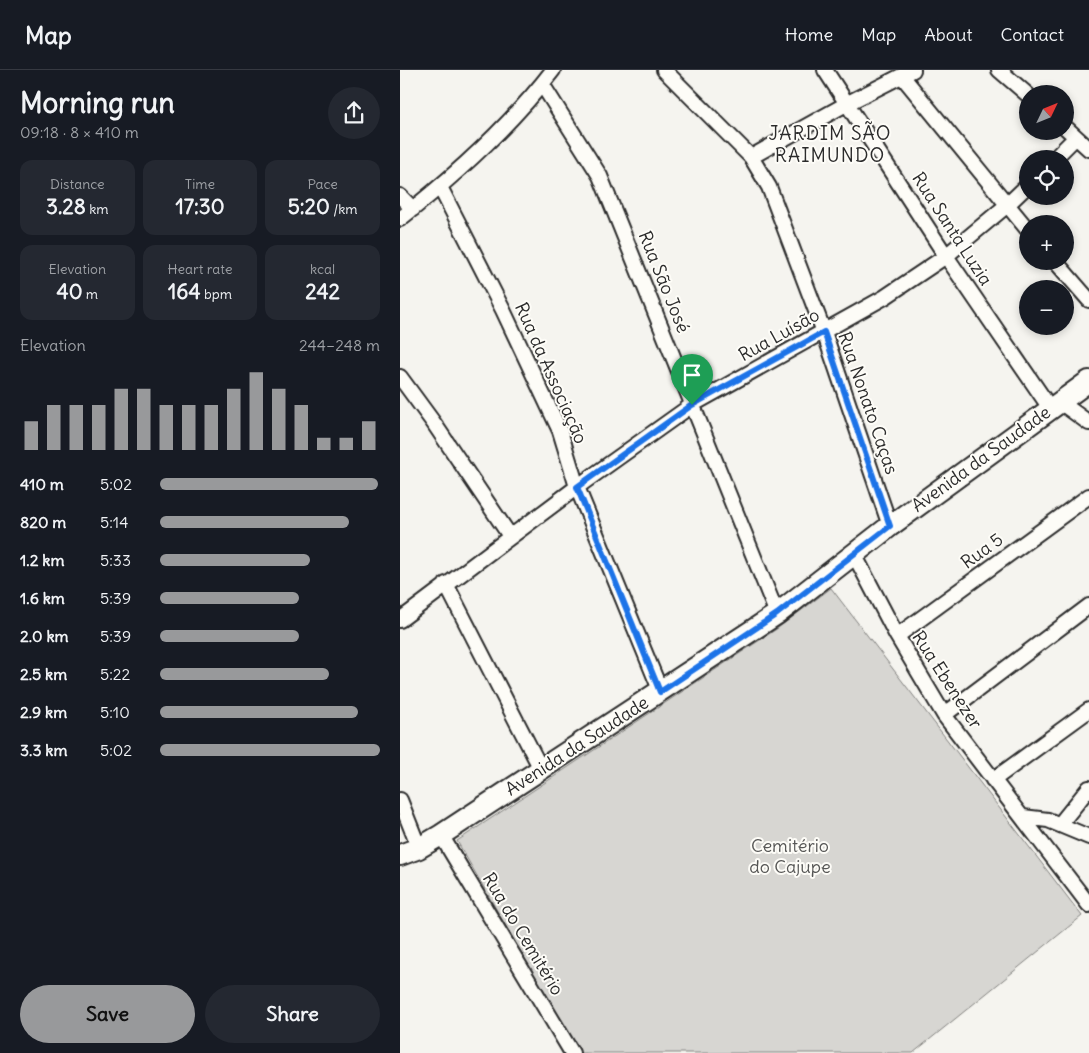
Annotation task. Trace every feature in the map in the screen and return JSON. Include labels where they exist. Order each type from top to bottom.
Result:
[{"type":"street","points":[[400,219],[440,187],[510,120],[553,70]]},
{"type":"street","name":"Rua Nonato Caças","points":[[664,70],[751,157],[769,187],[824,332],[890,526]]},
{"type":"street","name":"Rua Santa Luzia","points":[[825,70],[946,256],[1055,405],[1089,424]]},
{"type":"street","points":[[999,70],[1019,87]]},
{"type":"street","points":[[751,157],[848,103],[907,73],[1006,206],[1019,220]]},
{"type":"street","name":"Rua São José","points":[[542,84],[600,176],[656,309],[692,405],[777,614]]},
{"type":"street","points":[[1063,150],[1076,137],[1089,149]]},
{"type":"street","name":"Rua da Associação","points":[[440,187],[504,310],[556,422],[577,487],[660,692]]},
{"type":"street","name":"Rua Luísão","points":[[400,620],[510,536],[692,405],[885,297],[946,256],[1019,194]]},
{"type":"street","points":[[400,196],[412,209]]},
{"type":"street","points":[[1063,270],[1089,300]]},
{"type":"street","name":"Avenida da Saudade","points":[[400,855],[419,848],[442,834],[777,614],[890,526],[1089,381]]},
{"type":"street","points":[[401,382],[510,536]]},
{"type":"street","name":"Rua 5","points":[[897,636],[1089,496]]},
{"type":"street","name":"Rua Ebenezer","points":[[854,554],[897,636],[944,715],[1089,905]]},
{"type":"street","points":[[446,584],[541,769]]},
{"type":"street","points":[[944,715],[1089,606]]},
{"type":"street","points":[[993,780],[1089,710]]},
{"type":"street","points":[[1060,824],[1089,788]]},
{"type":"street","points":[[400,800],[419,848]]},
{"type":"street","points":[[1023,817],[1048,820],[1089,837]]},
{"type":"street","name":"Rua do Cemitério","points":[[442,834],[572,1053]]},
{"type":"green space","name":"Cemitério do Cajupe","points":[[831,588],[1082,916],[913,1053],[579,1053],[457,841],[778,628]]},
{"type":"district","name":"JARDIM SÃO RAIMUNDO","points":[[830,144]]},
{"type":"route","points":[[824,332],[890,526],[777,614],[660,692],[577,487],[692,405],[824,332]]}]
